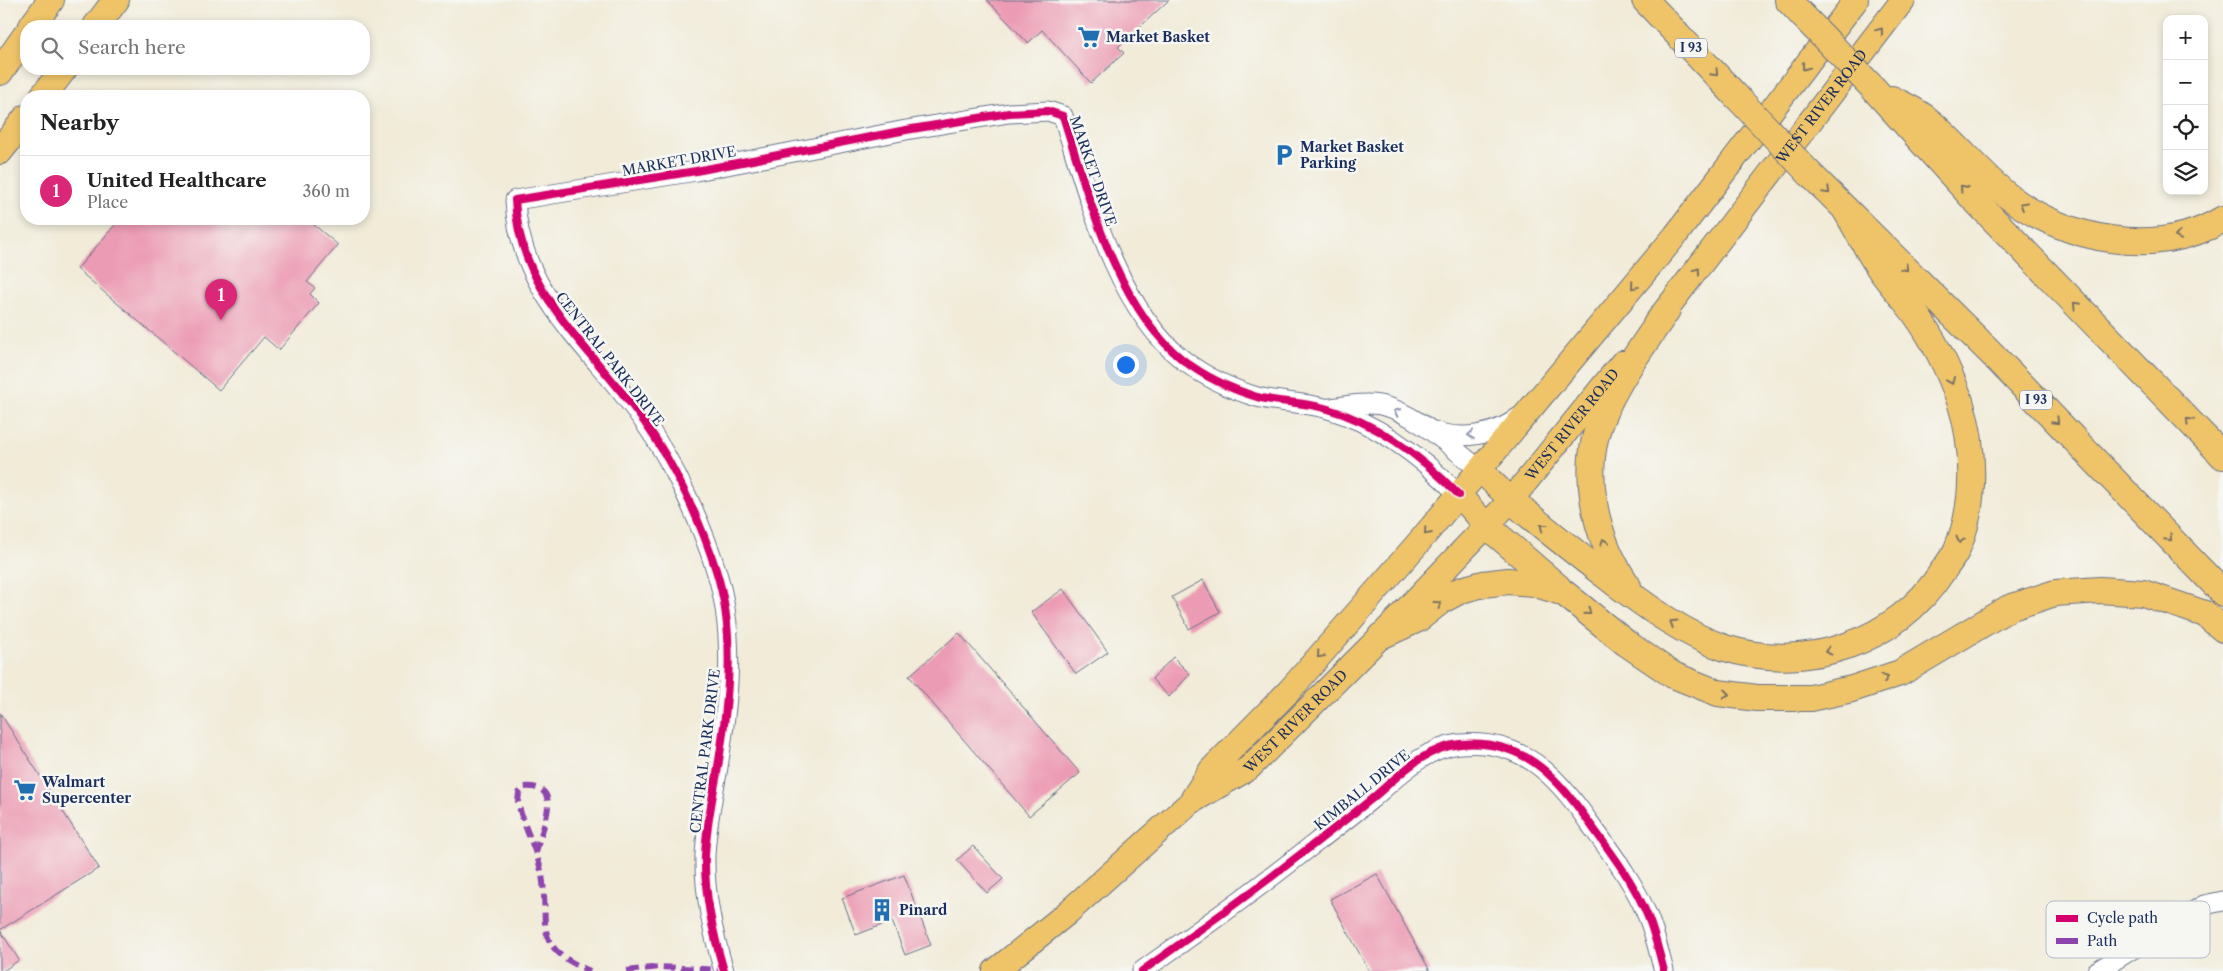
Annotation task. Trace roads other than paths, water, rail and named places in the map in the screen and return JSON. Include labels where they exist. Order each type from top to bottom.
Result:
[{"type":"highway","points":[[36,20],[51,0]]},
{"type":"highway","points":[[101,20],[116,0]]},
{"type":"highway","name":"I 93","points":[[1645,0],[1808,172],[1989,351],[2223,594]]},
{"type":"highway","points":[[1795,7],[1874,89],[1978,203],[2223,456]]},
{"type":"highway","points":[[0,72],[20,44]]},
{"type":"highway","points":[[48,90],[59,75]]},
{"type":"highway","points":[[1874,89],[1927,118],[1987,178],[2010,197],[2059,225],[2111,240],[2134,241],[2190,234],[2223,220]]},
{"type":"highway","points":[[0,151],[20,126]]},
{"type":"highway","points":[[1511,500],[1637,599],[1678,626],[1702,640],[1750,655],[1800,656],[1850,645],[1895,623],[1914,607],[1931,589],[1957,550],[1969,506],[1971,452],[1960,402],[1934,344],[1915,313],[1880,269],[1845,209]]},
{"type":"highway","points":[[1637,599],[1618,572],[1600,530],[1593,494],[1592,463],[1596,433],[1605,409],[1667,310]]},
{"type":"highway","points":[[1487,526],[1564,593],[1626,643],[1673,675],[1718,693],[1757,698],[1811,698],[1852,689],[1900,673],[2009,608],[2055,593],[2100,590],[2143,593],[2204,614],[2223,629]]},
{"type":"highway","points":[[1381,636],[1418,619],[1461,590],[1483,584],[1508,581],[1533,583],[1564,593]]},
{"type":"main road","name":"WEST RIVER ROAD","points":[[1191,802],[1211,770],[1289,691],[1459,495],[1675,236],[1856,0]]},
{"type":"main road","name":"WEST RIVER ROAD","points":[[996,971],[1066,914],[1191,802],[1249,768],[1381,636],[1487,526],[1511,500],[1603,385],[1667,310],[1903,0]]},
{"type":"main road","points":[[1480,470],[1511,500]]},
{"type":"main road","points":[[1459,495],[1487,526]]},
{"type":"street","name":"MARKET DRIVE","points":[[515,200],[696,171],[906,130],[1009,113],[1048,111],[1063,116],[1092,207],[1114,262],[1143,315],[1177,355],[1198,371],[1240,391],[1278,402],[1326,408],[1368,404],[1381,405],[1406,416],[1426,428],[1480,470]]},
{"type":"street","name":"CENTRAL PARK DRIVE","points":[[515,200],[516,216],[525,254],[538,284],[553,309],[629,400],[663,451],[687,498],[716,568],[723,594],[729,650],[728,683],[705,856],[711,913],[724,971]]},
{"type":"street","name":"MARKET DRIVE","points":[[1326,408],[1367,424],[1400,445],[1433,470],[1459,495]]},
{"type":"street","name":"MARKET DRIVE","points":[[1426,428],[1451,435],[1487,433],[1514,421],[1530,409]]},
{"type":"street","name":"KIMBALL DRIVE","points":[[1142,971],[1286,866],[1417,761],[1443,748],[1472,743],[1507,749],[1523,755],[1538,764],[1572,798],[1623,869],[1637,893],[1648,917],[1664,971]]},
{"type":"street","points":[[2210,903],[2223,900]]},
{"type":"street","points":[[2097,971],[2118,958]]},
{"type":"place","name":"Market Basket","points":[[1089,37]]},
{"type":"place","name":"Market Basket Parking","points":[[1284,155]]},
{"type":"place","name":"United Healthcare","points":[[221,320]]},
{"type":"place","name":"Walmart Supercenter","points":[[25,790]]},
{"type":"place","name":"Pinard","points":[[882,910]]}]
